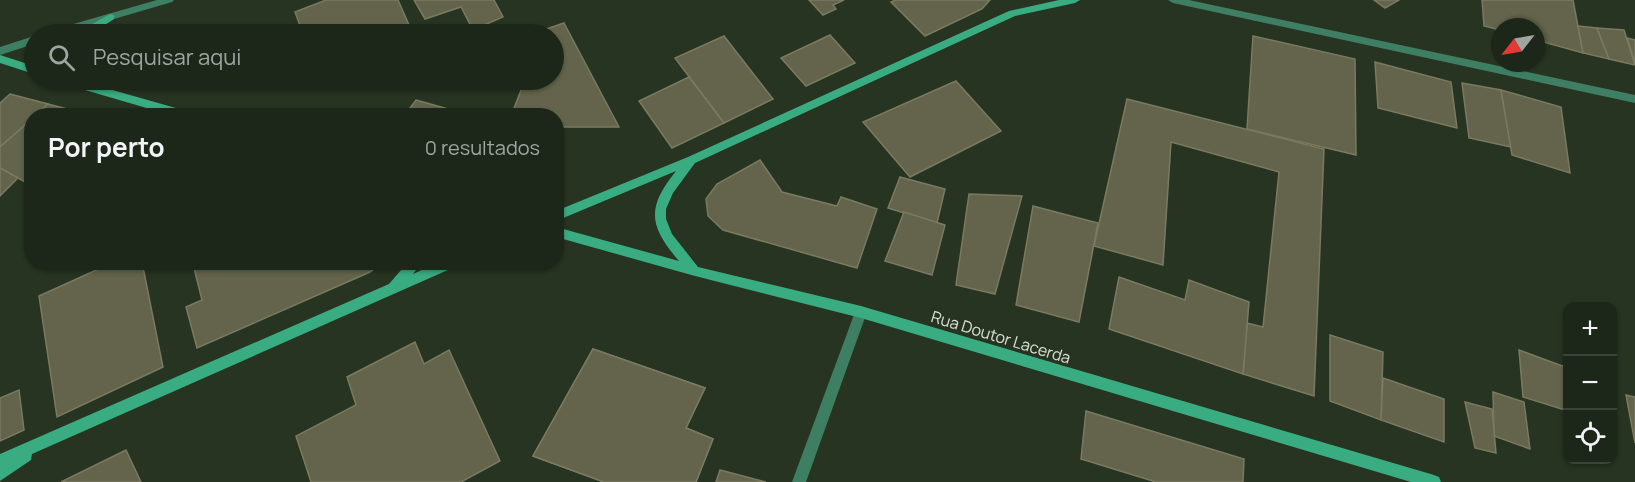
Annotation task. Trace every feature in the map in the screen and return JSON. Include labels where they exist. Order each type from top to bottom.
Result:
[{"type":"main road","points":[[1014,13],[1030,0]]},
{"type":"main road","points":[[564,213],[692,160],[1014,13],[1075,0]]},
{"type":"main road","points":[[99,24],[110,17]]},
{"type":"main road","points":[[0,59],[24,67]]},
{"type":"main road","points":[[103,90],[163,108]]},
{"type":"main road","points":[[692,160],[662,201],[660,217],[668,240],[695,271]]},
{"type":"main road","name":"Rua Doutor Lacerda","points":[[564,234],[695,271],[861,312],[1434,482]]},
{"type":"main road","points":[[385,294],[411,270]]},
{"type":"main road","points":[[0,461],[436,270]]},
{"type":"main road","points":[[0,474],[60,434]]},
{"type":"street","points":[[87,24],[170,0]]},
{"type":"street","points":[[1173,0],[1635,99]]},
{"type":"street","points":[[0,51],[24,43]]},
{"type":"street","points":[[799,482],[861,312]]},
{"type":"building","points":[[326,0],[398,0],[409,24],[299,24],[295,12]]},
{"type":"building","points":[[414,0],[494,0],[503,17],[487,24],[470,24],[461,7],[425,19]]},
{"type":"building","points":[[809,0],[844,0],[833,5],[836,9],[823,15]]},
{"type":"building","points":[[896,0],[990,0],[982,9],[925,36],[891,2]]},
{"type":"building","points":[[1374,0],[1399,0],[1385,8]]},
{"type":"building","points":[[1482,0],[1573,0],[1583,53],[1545,42],[1545,18],[1491,18],[1491,28],[1484,26]]},
{"type":"building","points":[[564,23],[619,127],[564,127],[564,108],[514,108],[521,90],[564,90],[564,24],[561,24]]},
{"type":"building","points":[[1578,26],[1597,28],[1609,59],[1583,53]]},
{"type":"building","points":[[1597,28],[1624,30],[1635,65],[1609,59]]},
{"type":"building","points":[[830,35],[855,63],[806,86],[781,58]]},
{"type":"building","points":[[724,36],[773,99],[724,123],[675,58]]},
{"type":"building","points":[[1253,36],[1355,59],[1356,155],[1247,129]]},
{"type":"building","points":[[1627,38],[1635,40],[1635,63]]},
{"type":"building","points":[[1375,62],[1451,82],[1457,128],[1378,108]]},
{"type":"building","points":[[689,77],[724,123],[672,148],[639,101]]},
{"type":"building","points":[[956,81],[1001,131],[910,177],[863,122]]},
{"type":"building","points":[[1462,83],[1501,90],[1511,147],[1469,138]]},
{"type":"building","points":[[1501,90],[1561,107],[1570,173],[1512,155]]},
{"type":"building","points":[[10,94],[48,104],[44,108],[24,108],[24,126],[0,147],[0,103]]},
{"type":"building","points":[[1127,99],[1324,149],[1314,396],[1243,374],[1247,323],[1263,327],[1279,172],[1171,142],[1163,265],[1094,246]]},
{"type":"building","points":[[416,100],[444,108],[410,108]]},
{"type":"building","points":[[48,104],[63,108],[44,108]]},
{"type":"building","points":[[24,126],[24,182],[0,168],[0,147]]},
{"type":"building","points":[[760,160],[782,192],[837,206],[841,197],[877,209],[857,268],[723,230],[708,216],[706,199],[717,184]]},
{"type":"building","points":[[0,168],[18,178],[0,196]]},
{"type":"building","points":[[900,177],[945,189],[937,223],[888,208]]},
{"type":"building","points":[[969,194],[1022,196],[995,294],[956,285]]},
{"type":"building","points":[[1033,206],[1098,223],[1079,322],[1016,305]]},
{"type":"building","points":[[904,212],[945,225],[932,275],[885,261]]},
{"type":"building","points":[[96,270],[144,270],[163,367],[57,417],[39,296]]},
{"type":"building","points":[[194,270],[372,270],[197,348],[186,307],[202,300]]},
{"type":"building","points":[[1119,277],[1185,300],[1189,280],[1249,302],[1243,374],[1109,329]]},
{"type":"building","points":[[1330,335],[1383,352],[1381,420],[1330,401]]},
{"type":"building","points":[[415,342],[424,364],[449,350],[500,461],[461,482],[311,482],[296,436],[356,405],[347,377]]},
{"type":"building","points":[[593,349],[705,388],[686,428],[713,439],[696,482],[604,482],[533,456]],"holes":[[[603,403],[656,423],[644,447],[594,427]]]},
{"type":"building","points":[[593,349],[705,388],[686,428],[713,439],[696,482],[604,482],[533,456]]},
{"type":"building","points":[[1519,350],[1563,366],[1563,409],[1523,397]]},
{"type":"building","points":[[1383,378],[1444,399],[1444,442],[1381,420]]},
{"type":"building","points":[[19,390],[24,430],[0,441],[0,398]]},
{"type":"building","points":[[1493,392],[1524,402],[1530,449],[1494,436]]},
{"type":"building","points":[[1626,395],[1635,397],[1635,443]]},
{"type":"building","points":[[1465,402],[1492,409],[1496,453],[1475,448]]},
{"type":"building","points":[[1086,411],[1244,459],[1243,482],[1156,482],[1081,459]]},
{"type":"building","points":[[126,450],[141,482],[61,482]]},
{"type":"building","points":[[720,470],[766,482],[716,482]]}]
